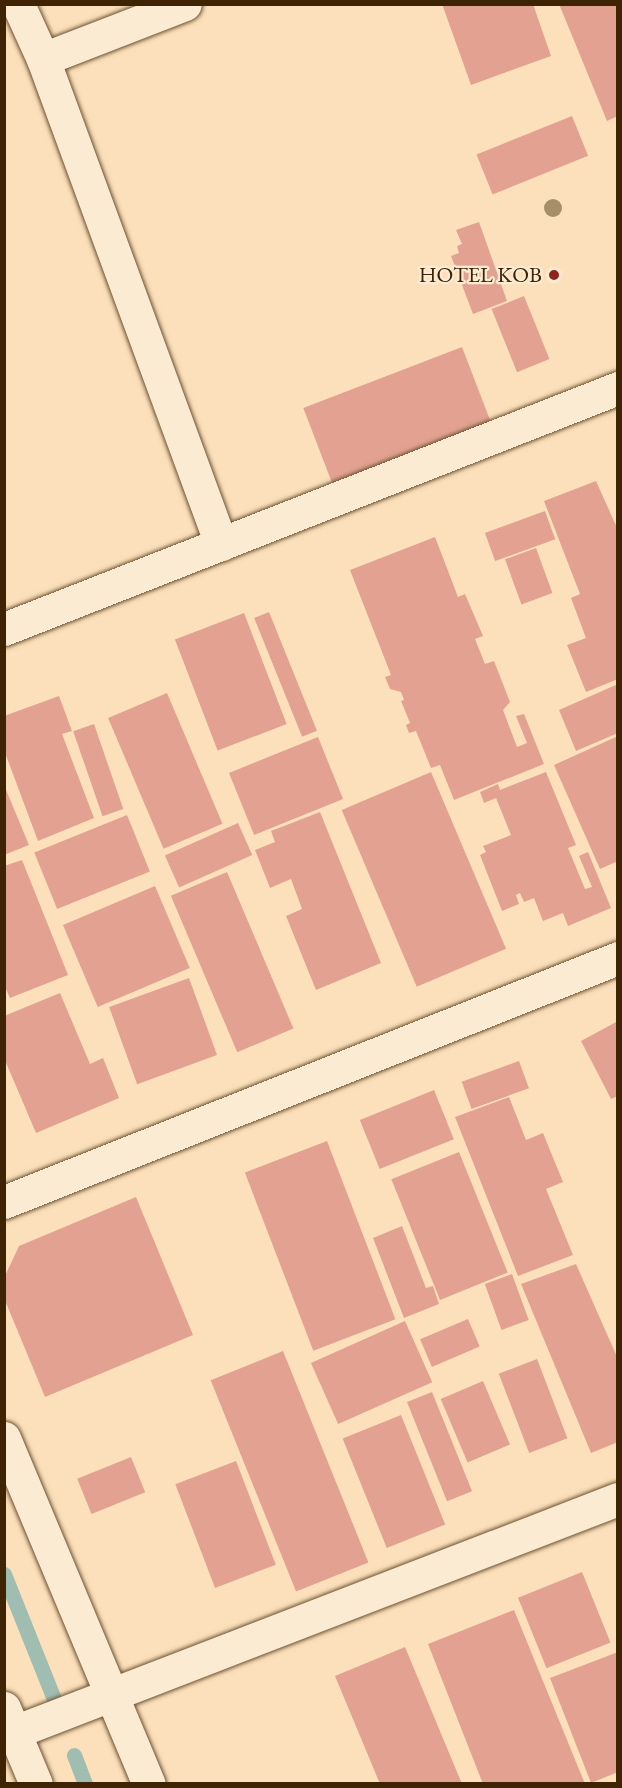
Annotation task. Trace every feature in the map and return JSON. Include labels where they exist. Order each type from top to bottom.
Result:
[{"type":"street","points":[[18,4],[43,59],[221,544]]},
{"type":"street","points":[[43,59],[185,4]]},
{"type":"street","points":[[4,629],[618,388]]},
{"type":"street","points":[[4,1202],[618,958]]},
{"type":"street","points":[[4,1438],[149,1784]]},
{"type":"street","points":[[36,1784],[8,1726],[113,1695],[618,1499]]},
{"type":"building","points":[[442,4],[533,4],[551,56],[471,85]]},
{"type":"building","points":[[559,4],[618,4],[618,116],[607,121]]},
{"type":"building","points":[[572,116],[588,156],[493,194],[477,155]]},
{"type":"building","points":[[479,222],[507,301],[473,314],[451,256],[459,253],[457,246],[462,244],[456,230]]},
{"type":"building","points":[[524,296],[549,359],[517,372],[492,309]]},
{"type":"building","points":[[462,347],[495,432],[336,493],[303,408]]},
{"type":"building","points":[[596,481],[618,530],[618,679],[586,692],[567,645],[586,638],[571,598],[580,594],[544,501]]},
{"type":"building","points":[[545,511],[555,539],[495,561],[485,533]]},
{"type":"building","points":[[435,537],[458,597],[465,594],[483,636],[475,639],[485,664],[494,661],[510,702],[503,710],[517,747],[527,743],[516,716],[524,714],[544,764],[454,800],[440,765],[431,768],[416,731],[409,733],[406,725],[410,723],[401,701],[404,700],[401,692],[390,689],[385,677],[391,675],[350,570]]},
{"type":"building","points":[[536,548],[552,593],[521,604],[505,559]]},
{"type":"building","points":[[269,612],[317,731],[302,737],[254,618]]},
{"type":"building","points":[[244,613],[287,724],[218,751],[175,640]]},
{"type":"building","points":[[618,684],[618,733],[576,751],[559,710]]},
{"type":"building","points":[[167,693],[222,824],[164,849],[108,718]]},
{"type":"building","points":[[59,696],[72,731],[62,734],[94,818],[38,841],[4,750],[4,716]]},
{"type":"building","points":[[94,724],[123,809],[102,816],[73,731]]},
{"type":"building","points":[[618,736],[618,861],[600,869],[554,765]]},
{"type":"building","points":[[318,737],[343,799],[254,835],[229,773]]},
{"type":"building","points":[[431,772],[506,949],[417,987],[342,810]]},
{"type":"building","points":[[546,772],[576,845],[568,848],[585,889],[592,887],[579,856],[588,852],[611,908],[568,926],[563,913],[543,921],[534,898],[524,902],[520,893],[516,895],[519,904],[502,911],[480,855],[486,852],[483,846],[511,835],[496,798],[484,803],[480,792],[498,784],[500,790]]},
{"type":"building","points":[[4,785],[29,845],[4,855]]},
{"type":"building","points":[[320,812],[381,963],[316,990],[286,916],[302,909],[291,879],[270,888],[255,850],[275,842],[271,831]]},
{"type":"building","points":[[127,815],[150,872],[57,909],[34,852]]},
{"type":"building","points":[[238,823],[252,855],[179,888],[165,856]]},
{"type":"building","points":[[22,860],[68,975],[10,998],[4,985],[4,866]]},
{"type":"building","points":[[227,872],[293,1028],[237,1052],[171,896]]},
{"type":"building","points":[[155,886],[190,968],[98,1007],[63,925]]},
{"type":"building","points":[[189,978],[217,1055],[137,1084],[109,1007]]},
{"type":"building","points":[[60,993],[90,1064],[103,1058],[119,1098],[36,1133],[4,1058],[4,1016]]},
{"type":"building","points":[[618,1021],[618,1096],[611,1099],[581,1041]]},
{"type":"building","points":[[519,1061],[529,1088],[472,1109],[462,1082]]},
{"type":"building","points":[[434,1090],[454,1139],[380,1169],[360,1120]]},
{"type":"building","points":[[509,1097],[526,1140],[543,1133],[563,1182],[546,1189],[573,1255],[518,1276],[455,1117]]},
{"type":"building","points":[[327,1141],[395,1319],[313,1351],[245,1173]]},
{"type":"building","points":[[459,1152],[508,1273],[440,1300],[391,1179]]},
{"type":"building","points":[[136,1197],[193,1335],[45,1397],[4,1298],[4,1278],[19,1246]]},
{"type":"building","points":[[402,1226],[426,1288],[433,1286],[439,1304],[404,1318],[373,1238]]},
{"type":"building","points":[[576,1264],[618,1359],[618,1442],[591,1453],[521,1284]]},
{"type":"building","points":[[512,1274],[529,1320],[502,1330],[485,1284]]},
{"type":"building","points":[[468,1319],[480,1347],[432,1367],[420,1339]]},
{"type":"building","points":[[405,1321],[432,1382],[338,1424],[311,1363]]},
{"type":"building","points":[[283,1351],[368,1562],[296,1592],[211,1380]]},
{"type":"building","points":[[537,1359],[567,1438],[529,1453],[499,1374]]},
{"type":"building","points":[[483,1381],[510,1445],[468,1462],[441,1399]]},
{"type":"building","points":[[432,1392],[472,1491],[447,1501],[407,1402]]},
{"type":"building","points":[[401,1415],[445,1524],[387,1548],[343,1439]]},
{"type":"building","points":[[131,1457],[145,1492],[91,1514],[77,1479]]},
{"type":"building","points":[[236,1461],[276,1565],[215,1588],[175,1484]]},
{"type":"building","points":[[582,1572],[610,1642],[546,1668],[518,1598]]},
{"type":"building","points":[[514,1610],[585,1784],[483,1784],[428,1644]]},
{"type":"building","points":[[405,1647],[462,1784],[380,1784],[335,1676]]},
{"type":"building","points":[[618,1652],[618,1772],[591,1783],[550,1678]]},
{"type":"waterway","points":[[4,1574],[54,1699]]},
{"type":"waterway","points":[[74,1755],[85,1784]]},
{"type":"place","name":"HOTEL KOB","points":[[554,275]]}]
